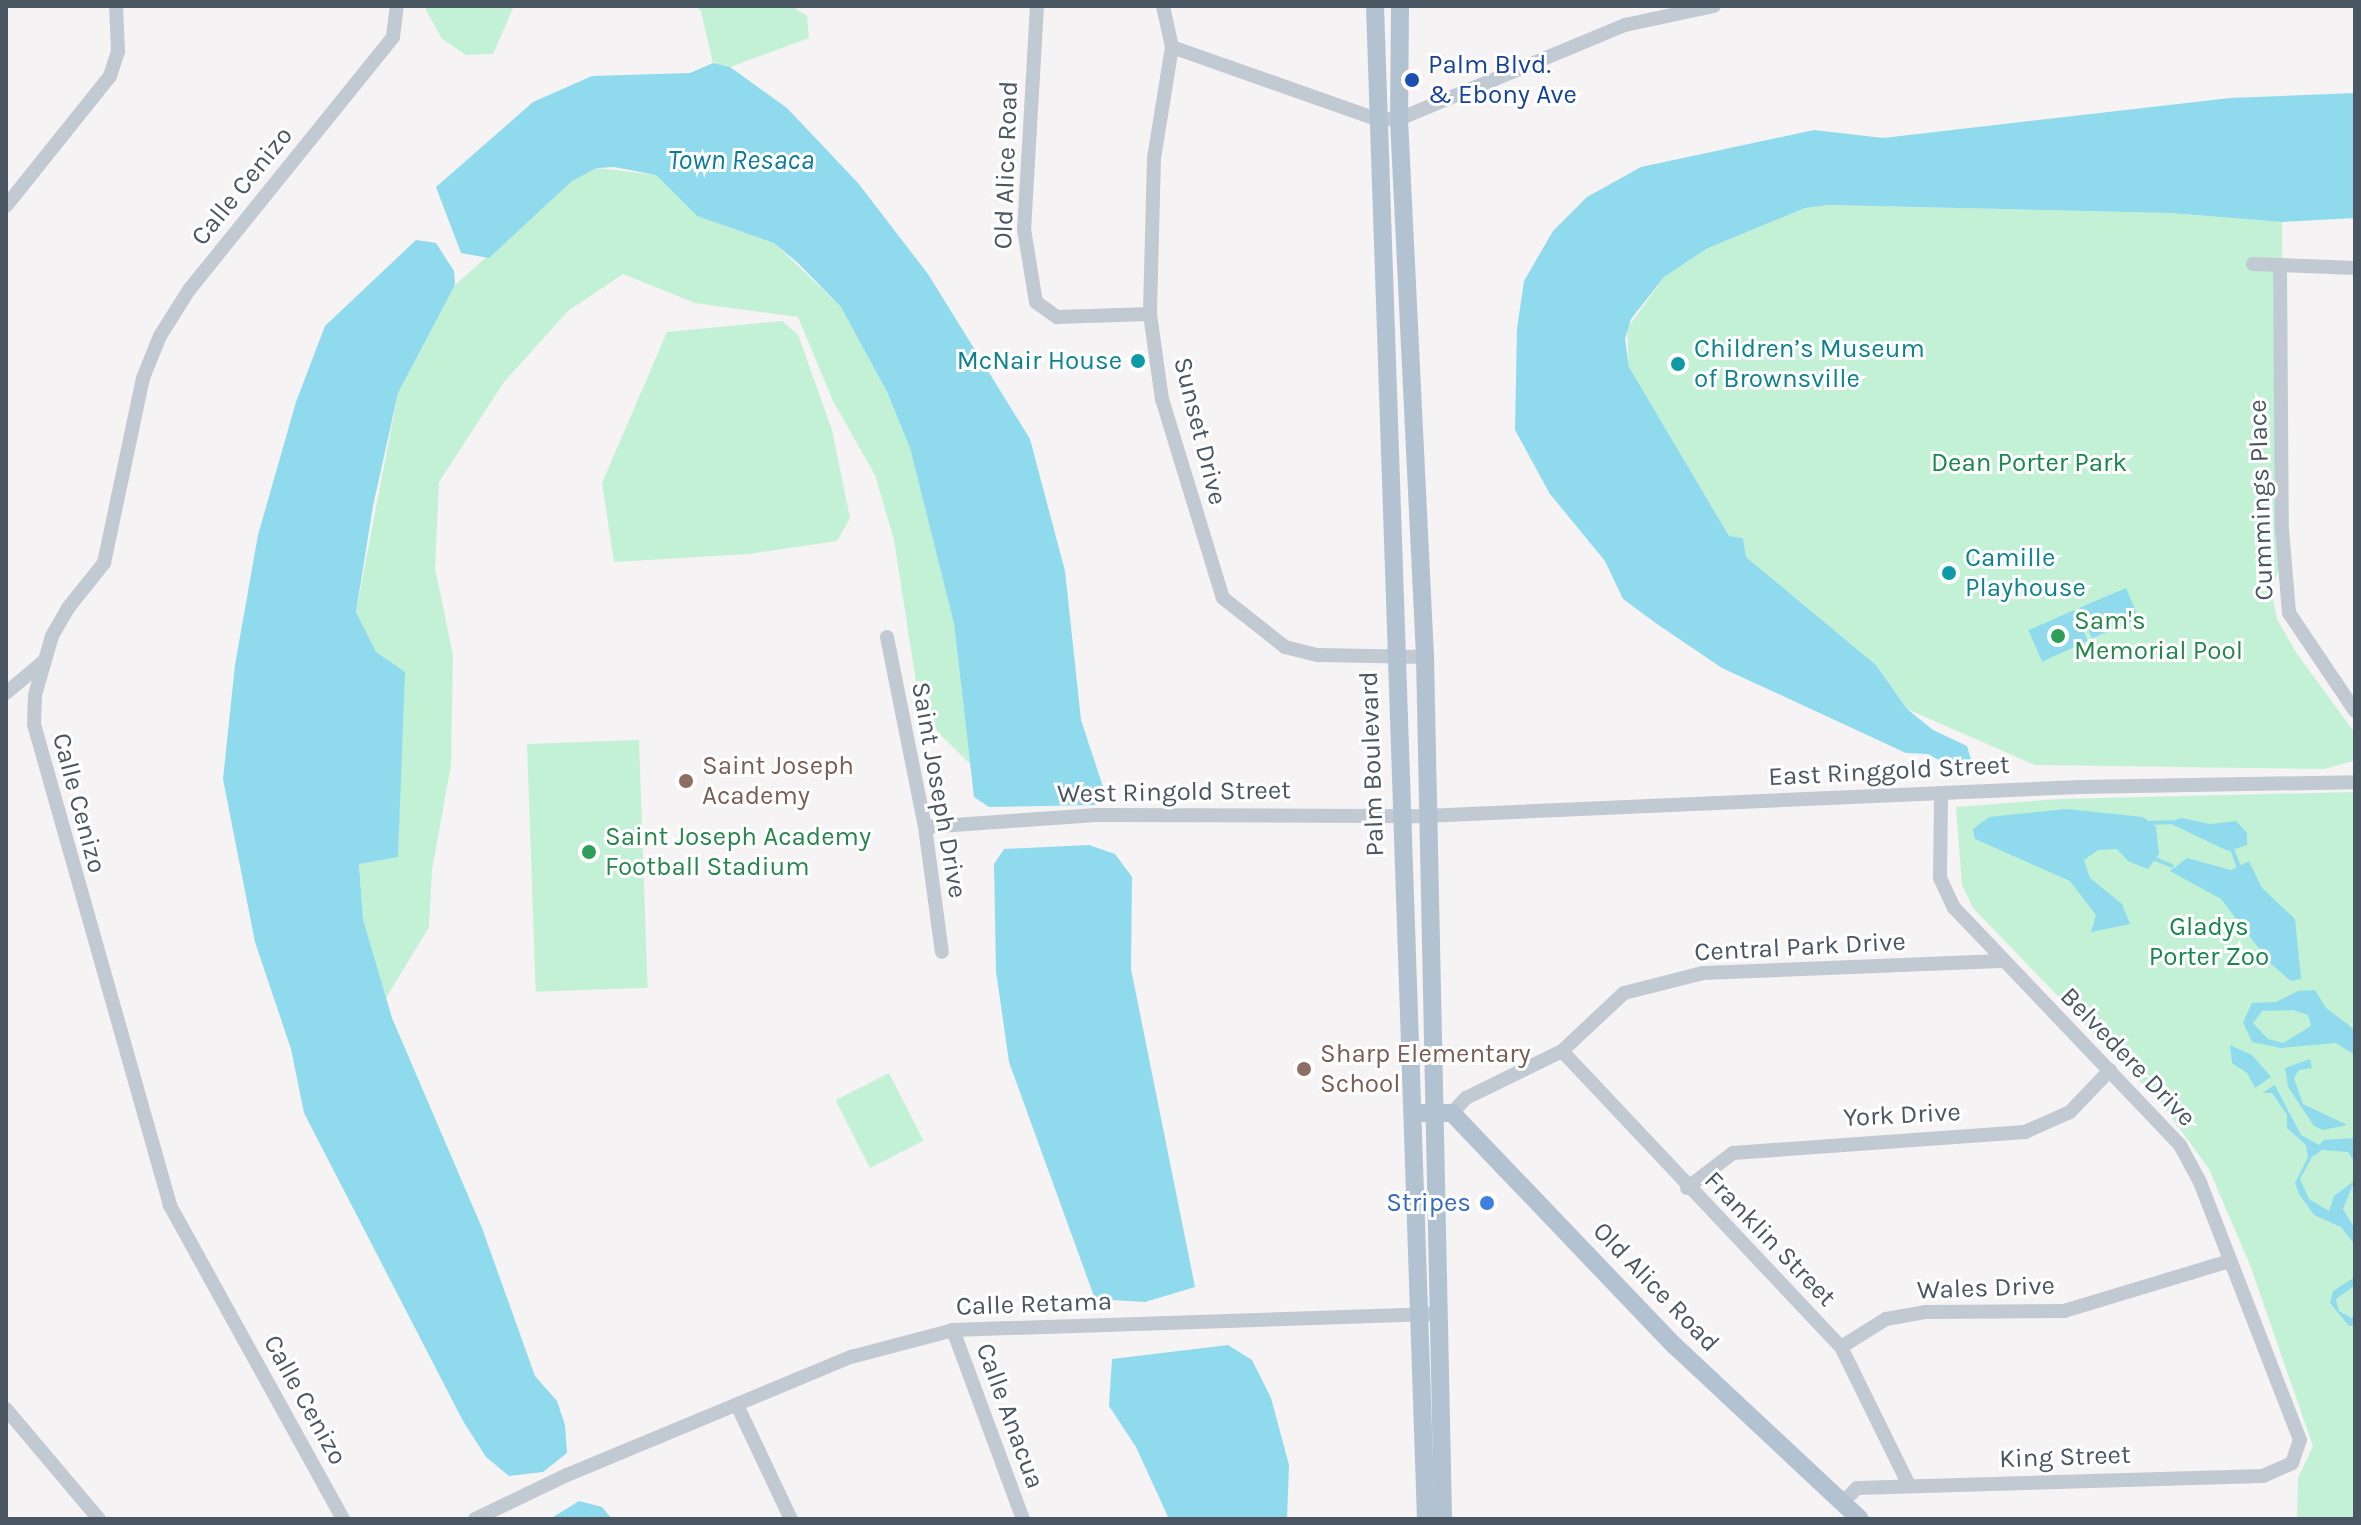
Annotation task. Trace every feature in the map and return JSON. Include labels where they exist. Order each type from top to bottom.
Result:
[{"type":"main road","name":"Palm Boulevard","points":[[1375,6],[1395,524],[1394,657],[1411,1116],[1431,1315],[1443,1519]]},
{"type":"main road","name":"Palm Boulevard","points":[[1400,6],[1399,119],[1425,657],[1425,816],[1432,1109],[1426,1519]]},
{"type":"main road","points":[[1411,1116],[1432,1109],[1452,1113]]},
{"type":"main road","name":"Old Alice Road","points":[[1452,1113],[1675,1346],[1860,1519]]},
{"type":"street","points":[[6,206],[110,76],[118,51],[116,6]]},
{"type":"street","name":"Calle Cenizo","points":[[343,1519],[170,1205],[37,751],[35,695],[43,662],[68,608],[104,563],[143,378],[160,336],[189,290],[393,37],[397,6]]},
{"type":"street","name":"Old Alice Road","points":[[1037,6],[1024,229],[1036,302],[1057,317],[1150,314]]},
{"type":"street","name":"Sunset Drive","points":[[1163,6],[1172,47],[1154,158],[1150,314],[1162,399],[1223,598],[1285,647],[1318,655],[1425,657]]},
{"type":"street","points":[[1172,47],[1377,119],[1399,119],[1625,25],[1714,6]]},
{"type":"street","points":[[2253,264],[2355,268]]},
{"type":"street","name":"Cummings Place","points":[[2280,267],[2282,529],[2289,613],[2355,711]]},
{"type":"street","name":"Saint Joseph Drive","points":[[887,637],[925,827],[942,952]]},
{"type":"street","points":[[6,693],[43,662]]},
{"type":"street","name":"East Ringgold Street","points":[[1425,816],[1941,793],[2355,782]]},
{"type":"street","name":"Belvedere Drive","points":[[1941,793],[1940,878],[1954,908],[2001,961],[2180,1145],[2200,1182],[2300,1440],[2292,1463]]},
{"type":"street","name":"West Ringold Street","points":[[925,827],[1097,815],[1400,813],[1425,816]]},
{"type":"street","name":"Central Park Drive","points":[[1452,1113],[1466,1098],[1562,1051],[1624,993],[1703,973],[2001,961]]},
{"type":"street","name":"Franklin Street","points":[[1562,1051],[1687,1188],[1841,1347],[1909,1485]]},
{"type":"street","name":"York Drive","points":[[1687,1188],[1733,1153],[2025,1132],[2070,1112],[2110,1070]]},
{"type":"street","name":"Wales Drive","points":[[1841,1347],[1886,1319],[1926,1312],[2064,1311],[2230,1261]]},
{"type":"street","name":"Calle Retama","points":[[475,1519],[567,1475],[851,1357],[953,1330],[1431,1315]]},
{"type":"street","name":"Calle Anacua","points":[[953,1330],[1023,1519]]},
{"type":"street","points":[[737,1405],[791,1519]]},
{"type":"street","points":[[6,1409],[99,1519]]},
{"type":"street","name":"King Street","points":[[1842,1503],[1857,1488],[2263,1476],[2292,1463]]},
{"type":"green space","points":[[424,6],[514,6],[493,54],[466,55],[442,39]]},
{"type":"green space","points":[[695,6],[791,6],[807,16],[809,38],[730,67],[713,63],[701,11]]},
{"type":"green space","points":[[597,168],[656,175],[697,216],[774,243],[841,307],[887,392],[910,448],[954,624],[970,764],[928,722],[918,695],[894,540],[875,475],[833,401],[798,317],[695,303],[623,274],[568,311],[504,382],[439,482],[435,568],[453,655],[451,765],[432,870],[429,927],[386,998],[363,919],[359,863],[376,653],[356,612],[398,393],[455,285],[572,181]]},
{"type":"green space","name":"Dean Porter Park","points":[[1829,205],[2170,213],[2282,222],[2283,560],[2271,589],[2277,619],[2297,654],[2355,733],[2353,761],[2324,769],[2035,765],[1907,709],[1876,665],[1746,557],[1743,538],[1729,536],[1629,367],[1627,329],[1664,277],[1706,249],[1805,208]]},
{"type":"green space","points":[[782,321],[798,335],[832,430],[850,518],[837,541],[748,554],[614,562],[602,483],[667,332]]},
{"type":"green space","points":[[639,740],[648,988],[536,992],[527,744]]},
{"type":"green space","name":"Gladys Porter Zoo","points":[[2355,792],[2355,1519],[2297,1519],[2298,1478],[2313,1446],[2250,1265],[2209,1169],[2161,1103],[1973,908],[1962,885],[1956,807],[2059,799]]},
{"type":"green space","points":[[889,1073],[924,1141],[870,1168],[836,1100]]},
{"type":"water","name":"Town Resaca","points":[[713,63],[730,67],[787,108],[858,183],[928,274],[1030,439],[1065,571],[1081,720],[1105,793],[1095,805],[989,807],[974,797],[954,624],[910,448],[887,392],[841,307],[798,263],[774,243],[697,216],[656,175],[614,167],[597,168],[572,181],[489,258],[461,253],[436,187],[533,102],[592,76],[690,73]]},
{"type":"water","points":[[2355,93],[2355,218],[2282,222],[2170,213],[1829,205],[1805,208],[1706,249],[1664,277],[1631,319],[1625,339],[1629,367],[1729,536],[1743,538],[1746,557],[1876,665],[1907,709],[1933,730],[1967,746],[1972,763],[1955,769],[1928,754],[1906,753],[1722,668],[1657,624],[1623,599],[1605,561],[1550,494],[1515,430],[1517,329],[1524,281],[1553,231],[1587,197],[1641,167],[1814,130],[1883,138],[2230,98]]},
{"type":"water","points":[[416,240],[436,243],[454,271],[455,285],[398,393],[373,506],[356,612],[376,652],[405,672],[398,857],[359,864],[363,919],[392,1018],[482,1228],[535,1376],[557,1401],[565,1425],[567,1453],[543,1472],[509,1476],[486,1457],[463,1421],[304,1113],[291,1049],[255,942],[223,779],[235,665],[258,535],[296,402],[325,326]]},
{"type":"water","name":"Sam's Memorial Pool","points":[[2126,588],[2139,618],[2092,638],[2079,608]]},
{"type":"water","name":"Sam's Memorial Pool","points":[[2074,610],[2088,641],[2042,661],[2028,630]]},
{"type":"water","points":[[2066,809],[2143,817],[2156,827],[2159,854],[2148,869],[2128,861],[2117,849],[2098,850],[2084,860],[2090,878],[2122,904],[2130,924],[2091,932],[2096,915],[2070,881],[1975,839],[1973,829],[1989,817]]},
{"type":"water","points":[[2182,818],[2210,824],[2236,821],[2247,833],[2247,845],[2228,851],[2167,822]]},
{"type":"water","points":[[1089,845],[1115,854],[1132,877],[1131,969],[1195,1287],[1145,1302],[1095,1299],[1009,1062],[996,971],[994,864],[1004,849]]},
{"type":"water","points":[[2187,858],[2231,870],[2249,861],[2262,888],[2295,919],[2301,979],[2291,981],[2271,964],[2221,899],[2170,871]]},
{"type":"water","points":[[2315,990],[2326,1008],[2355,1030],[2355,1055],[2336,1043],[2281,1048],[2252,1042],[2243,1022],[2252,1003],[2276,1002],[2298,991]],"holes":[[[2293,1010],[2308,1015],[2311,1026],[2283,1043],[2268,1039],[2253,1023],[2262,1011]]]},
{"type":"water","points":[[2230,1045],[2252,1055],[2271,1077],[2255,1088],[2247,1073],[2232,1063]]},
{"type":"water","points":[[2310,1059],[2312,1068],[2299,1070],[2294,1078],[2303,1104],[2347,1125],[2323,1130],[2314,1126],[2288,1087],[2285,1068]]},
{"type":"water","points":[[2275,1085],[2301,1135],[2319,1145],[2324,1140],[2355,1138],[2355,1162],[2348,1152],[2322,1150],[2312,1157],[2300,1179],[2309,1199],[2329,1211],[2334,1196],[2355,1180],[2343,1209],[2355,1229],[2355,1245],[2341,1227],[2314,1215],[2299,1194],[2295,1183],[2308,1157],[2306,1145],[2287,1128],[2287,1115],[2272,1093],[2262,1093]]},
{"type":"water","points":[[2355,1277],[2355,1285],[2336,1299],[2339,1311],[2351,1318],[2355,1315],[2355,1326],[2349,1326],[2330,1303],[2333,1291]]},
{"type":"water","points":[[1228,1345],[1252,1360],[1271,1398],[1289,1465],[1287,1519],[1169,1519],[1136,1447],[1109,1406],[1112,1359]]},
{"type":"water","points":[[579,1501],[602,1507],[612,1519],[550,1519]]},
{"type":"waterway","points":[[2147,823],[2170,822]]},
{"type":"waterway","points":[[2232,849],[2239,867]]},
{"type":"waterway","points":[[2155,859],[2172,866]]},
{"type":"place","name":"Palm Blvd. & Ebony Ave","points":[[1412,80]]},
{"type":"place","name":"McNair House","points":[[1138,361]]},
{"type":"place","name":"Children’s Museum of Brownsville","points":[[1678,364]]},
{"type":"place","name":"Camille Playhouse","points":[[1949,573]]},
{"type":"place","name":"Sam's Memorial Pool","points":[[2058,636]]},
{"type":"place","name":"Saint Joseph Academy","points":[[686,781]]},
{"type":"place","name":"Saint Joseph Academy Football Stadium","points":[[589,852]]},
{"type":"place","name":"Sharp Elementary School","points":[[1304,1069]]},
{"type":"place","name":"Stripes","points":[[1487,1203]]}]
